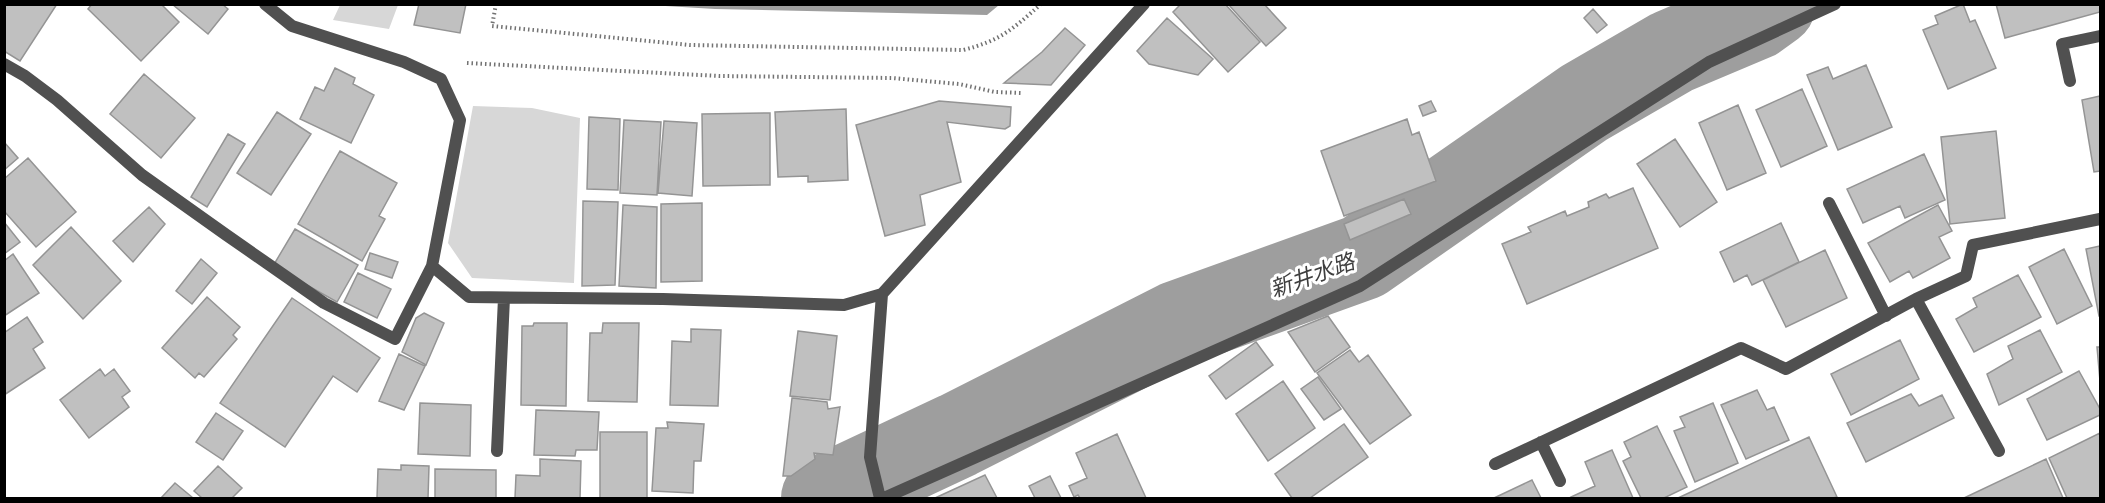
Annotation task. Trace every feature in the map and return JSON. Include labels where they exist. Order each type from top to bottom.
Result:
[{"type":"street","points":[[4,64],[26,76],[57,99],[142,175],[225,234],[324,303],[395,339],[432,266],[460,120],[441,79],[404,62],[292,26],[265,4]]},
{"type":"street","points":[[432,266],[469,297],[663,299],[844,305],[882,294],[1144,4]]},
{"type":"street","points":[[882,294],[870,457],[882,498],[1360,286],[1709,62],[1835,4]]},
{"type":"street","points":[[2070,81],[2062,44],[2100,36]]},
{"type":"street","points":[[1829,203],[1886,316]]},
{"type":"street","points":[[1495,464],[1741,348],[1786,369],[1916,299],[1966,276],[1973,245],[2100,219]]},
{"type":"street","points":[[497,451],[504,298]]},
{"type":"street","points":[[1916,299],[1999,451]]},
{"type":"street","points":[[1541,442],[1560,481]]},
{"type":"path","points":[[496,4],[492,27],[690,45],[963,50],[991,42],[1011,30],[1041,4]]},
{"type":"path","points":[[441,79],[466,63],[719,76],[892,78],[959,84],[995,92],[1064,94]]},
{"type":"shaded area","points":[[340,4],[398,5],[389,29],[333,20]]},
{"type":"shaded area","points":[[649,5],[999,5],[987,15],[715,9]]},
{"type":"shaded area","points":[[473,106],[532,108],[580,118],[574,283],[472,278],[448,243]]},
{"type":"building","points":[[4,4],[57,4],[20,61],[4,51]]},
{"type":"building","points":[[92,4],[161,4],[179,22],[141,61],[88,9]]},
{"type":"building","points":[[172,4],[222,4],[228,9],[208,34]]},
{"type":"building","points":[[419,4],[466,4],[460,33],[414,25]]},
{"type":"building","points":[[1181,4],[1225,4],[1260,42],[1228,72],[1173,12]]},
{"type":"building","points":[[1228,4],[1264,4],[1286,28],[1266,46]]},
{"type":"building","points":[[1963,4],[1970,22],[1975,20],[1996,68],[1948,89],[1923,30],[1938,24],[1935,16]]},
{"type":"building","points":[[1996,4],[2100,4],[2100,12],[2005,38]]},
{"type":"building","points":[[1593,9],[1607,25],[1597,33],[1584,18]]},
{"type":"building","points":[[1167,18],[1213,59],[1198,75],[1149,64],[1137,51]]},
{"type":"building","points":[[1065,28],[1085,45],[1051,85],[1004,83],[1042,52]]},
{"type":"building","points":[[1866,65],[1892,127],[1838,150],[1807,75],[1828,67],[1833,79]]},
{"type":"building","points":[[335,68],[355,78],[353,84],[374,95],[351,143],[300,119],[315,87],[324,91]]},
{"type":"building","points":[[144,74],[195,118],[161,158],[110,114]]},
{"type":"building","points":[[1802,89],[1827,146],[1781,167],[1756,110]]},
{"type":"building","points":[[2100,96],[2100,171],[2094,172],[2082,100]]},
{"type":"building","points":[[939,101],[1011,107],[1010,126],[1005,129],[947,122],[961,182],[920,195],[925,225],[885,236],[856,125]]},
{"type":"building","points":[[1431,101],[1436,111],[1423,116],[1419,106]]},
{"type":"building","points":[[1738,105],[1766,173],[1727,190],[1699,123]]},
{"type":"building","points":[[846,109],[848,180],[808,182],[808,176],[778,177],[775,112]]},
{"type":"building","points":[[277,112],[311,134],[271,195],[237,173]]},
{"type":"building","points":[[770,113],[770,185],[703,186],[702,114]]},
{"type":"building","points":[[589,117],[620,119],[618,190],[587,189]]},
{"type":"building","points":[[1407,119],[1412,135],[1419,132],[1436,181],[1344,216],[1321,151]]},
{"type":"building","points":[[624,120],[661,122],[657,195],[620,193]]},
{"type":"building","points":[[664,121],[697,123],[692,196],[658,193]]},
{"type":"building","points":[[1996,131],[2005,218],[1950,224],[1941,137]]},
{"type":"building","points":[[228,134],[245,144],[207,207],[191,197]]},
{"type":"building","points":[[1675,139],[1717,202],[1680,227],[1637,164]]},
{"type":"building","points":[[4,142],[18,158],[4,170]]},
{"type":"building","points":[[340,151],[397,183],[379,216],[385,219],[362,261],[298,224]]},
{"type":"building","points":[[1924,154],[1945,200],[1905,218],[1900,206],[1863,223],[1847,189]]},
{"type":"building","points":[[28,158],[76,212],[36,247],[4,211],[4,179]]},
{"type":"building","points":[[1633,188],[1658,248],[1527,304],[1502,244],[1531,232],[1528,227],[1565,211],[1567,216],[1589,207],[1588,202],[1606,194],[1609,198]]},
{"type":"building","points":[[1404,199],[1411,214],[1350,240],[1344,224]]},
{"type":"building","points":[[583,201],[618,202],[615,285],[582,286]]},
{"type":"building","points":[[702,203],[702,281],[661,282],[661,204]]},
{"type":"building","points":[[623,205],[657,207],[656,288],[619,286]]},
{"type":"building","points":[[1938,205],[1952,231],[1939,237],[1950,258],[1913,278],[1909,271],[1890,282],[1868,243]]},
{"type":"building","points":[[149,207],[165,224],[133,262],[113,241]]},
{"type":"building","points":[[4,222],[20,242],[4,254]]},
{"type":"building","points":[[1781,223],[1799,262],[1752,285],[1747,275],[1734,282],[1720,252]]},
{"type":"building","points":[[71,227],[121,281],[83,319],[33,265]]},
{"type":"building","points":[[295,229],[358,265],[337,302],[273,266]]},
{"type":"building","points":[[2100,246],[2100,316],[2099,316],[2086,249]]},
{"type":"building","points":[[2064,249],[2092,306],[2057,324],[2029,267]]},
{"type":"building","points":[[1825,250],[1847,298],[1786,327],[1763,280]]},
{"type":"building","points":[[370,253],[398,262],[392,278],[365,269]]},
{"type":"building","points":[[13,254],[39,293],[4,316],[4,261]]},
{"type":"building","points":[[201,259],[217,273],[192,304],[176,291]]},
{"type":"building","points":[[358,273],[391,289],[377,318],[344,302]]},
{"type":"building","points":[[2018,275],[2041,317],[1974,352],[1956,319],[1977,307],[1973,298]]},
{"type":"building","points":[[207,297],[240,327],[233,335],[237,339],[204,377],[199,373],[195,378],[162,348]]},
{"type":"building","points":[[292,298],[380,358],[357,392],[333,376],[285,447],[220,403]]},
{"type":"building","points":[[424,313],[444,323],[426,365],[402,352],[416,318]]},
{"type":"building","points":[[1328,316],[1350,347],[1315,372],[1288,332]]},
{"type":"building","points":[[27,317],[43,342],[33,349],[45,368],[4,395],[4,333]]},
{"type":"building","points":[[534,323],[567,323],[566,406],[521,405],[522,326],[533,326]]},
{"type":"building","points":[[603,323],[639,323],[637,402],[588,401],[590,333],[602,333]]},
{"type":"building","points":[[691,329],[721,330],[718,406],[670,405],[672,341],[691,342]]},
{"type":"building","points":[[2040,330],[2062,372],[1999,405],[1987,374],[2013,359],[2008,346]]},
{"type":"building","points":[[798,331],[837,336],[830,400],[790,396]]},
{"type":"building","points":[[1900,340],[1919,379],[1851,415],[1831,374]]},
{"type":"building","points":[[1256,342],[1273,365],[1226,399],[1209,376]]},
{"type":"building","points":[[2097,347],[2100,347],[2100,381]]},
{"type":"building","points":[[1350,350],[1359,362],[1368,355],[1411,415],[1370,444],[1317,373]]},
{"type":"building","points":[[399,354],[425,366],[404,410],[379,401]]},
{"type":"building","points":[[100,369],[105,376],[114,369],[130,391],[122,397],[129,407],[89,438],[60,400]]},
{"type":"building","points":[[2079,371],[2100,409],[2100,415],[2047,440],[2027,399]]},
{"type":"building","points":[[1318,377],[1341,409],[1324,420],[1301,389]]},
{"type":"building","points":[[1283,381],[1315,428],[1268,461],[1236,414]]},
{"type":"building","points":[[1757,390],[1767,410],[1774,407],[1789,440],[1746,459],[1721,405]]},
{"type":"building","points":[[1911,394],[1919,406],[1942,395],[1954,418],[1866,462],[1847,423]]},
{"type":"building","points":[[792,398],[827,402],[828,409],[840,407],[833,455],[814,453],[815,459],[791,476],[783,476]]},
{"type":"building","points":[[420,403],[471,405],[470,456],[418,454]]},
{"type":"building","points":[[1713,403],[1738,463],[1695,482],[1674,431],[1685,427],[1680,417]]},
{"type":"building","points":[[536,410],[599,412],[597,450],[576,450],[575,456],[534,455]]},
{"type":"building","points":[[216,413],[243,431],[223,460],[196,442]]},
{"type":"building","points":[[667,422],[704,424],[701,461],[694,461],[693,493],[652,491],[656,428],[668,428]]},
{"type":"building","points":[[1344,424],[1368,457],[1310,498],[1292,498],[1275,474]]},
{"type":"building","points":[[1657,426],[1687,487],[1664,498],[1641,498],[1623,461],[1631,457],[1624,442]]},
{"type":"building","points":[[600,432],[647,432],[647,498],[600,498]]},
{"type":"building","points":[[2100,433],[2100,498],[2067,498],[2049,458]]},
{"type":"building","points":[[1117,434],[1146,498],[1080,498],[1078,495],[1074,497],[1069,486],[1087,478],[1076,453]]},
{"type":"building","points":[[1809,437],[1837,497],[1678,498]]},
{"type":"building","points":[[1612,450],[1633,498],[1572,498],[1595,486],[1585,462]]},
{"type":"building","points":[[540,459],[581,461],[580,498],[515,498],[516,475],[540,476]]},
{"type":"building","points":[[2046,459],[2063,498],[1964,498]]},
{"type":"building","points":[[401,465],[429,466],[428,498],[377,498],[378,469],[401,470]]},
{"type":"building","points":[[218,466],[242,488],[232,498],[202,498],[194,491]]},
{"type":"building","points":[[435,469],[496,470],[496,498],[435,498]]},
{"type":"building","points":[[985,475],[997,498],[935,498]]},
{"type":"building","points":[[1050,476],[1061,498],[1035,498],[1029,486]]},
{"type":"building","points":[[1532,480],[1541,498],[1494,498]]},
{"type":"building","points":[[175,483],[193,498],[161,498]]},
{"type":"waterway","name":"新井水路","points":[[824,498],[958,435],[1177,324],[1363,257],[1584,103],[1672,52],[1755,17],[1773,4]]}]
